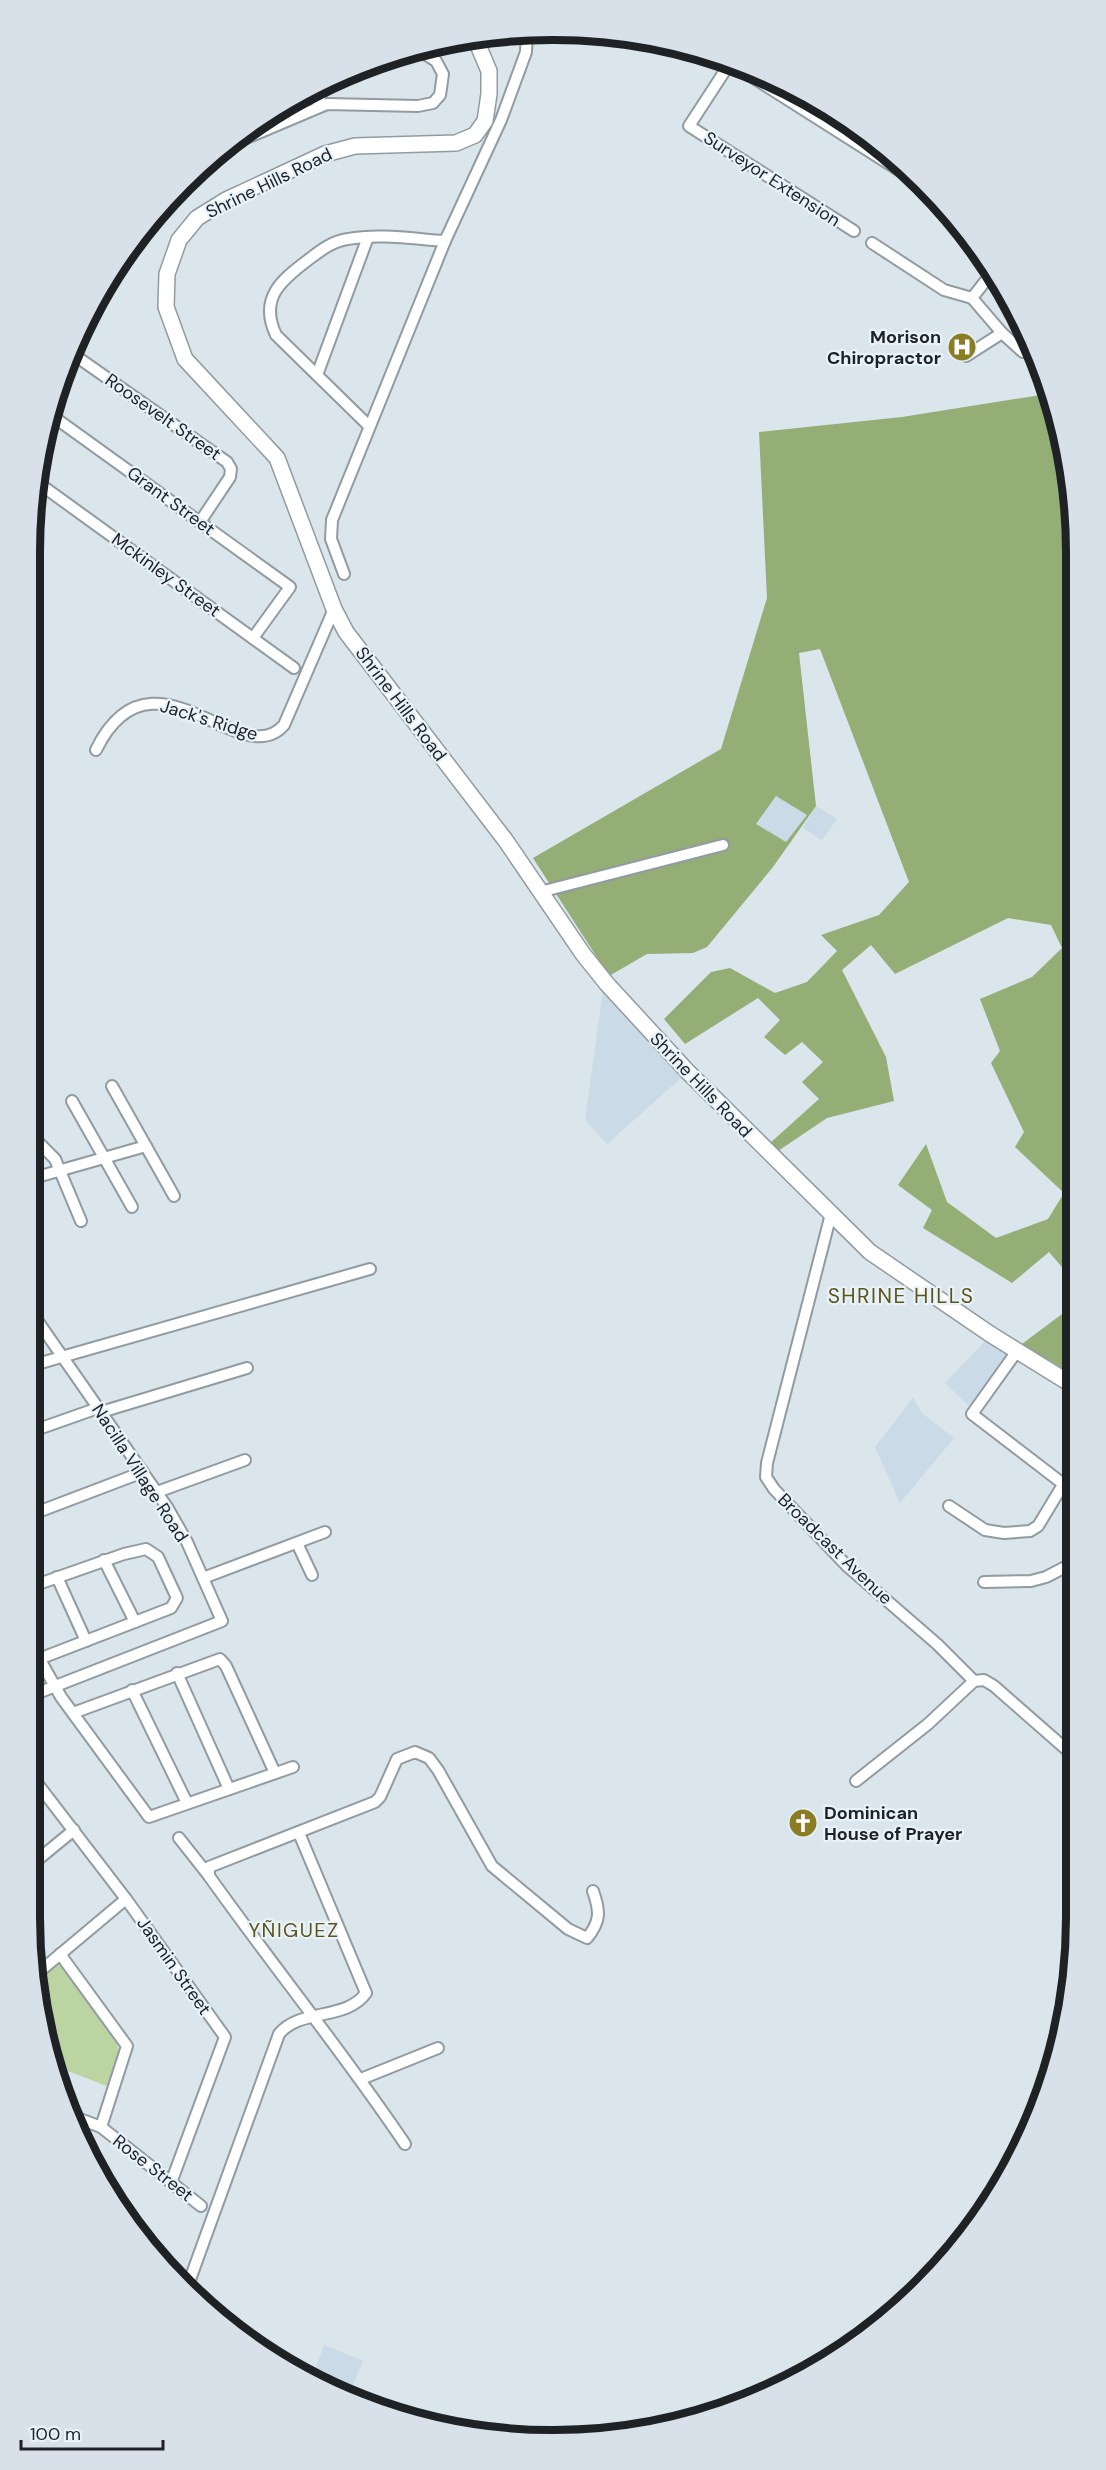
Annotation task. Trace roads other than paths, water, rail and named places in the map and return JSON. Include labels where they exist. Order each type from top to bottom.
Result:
[{"type":"street","points":[[344,574],[330,529],[369,426],[445,241],[501,120],[526,52],[527,42]]},
{"type":"street","name":"Shrine Hills Road","points":[[478,46],[489,71],[489,94],[485,121],[475,135],[456,143],[362,145],[325,154],[226,201],[197,218],[179,240],[167,274],[166,307],[185,359],[277,458],[334,609],[351,639],[506,841],[583,954],[644,1026],[831,1215],[886,1265],[1066,1381]]},
{"type":"street","points":[[264,130],[317,106],[338,104],[418,106],[433,103],[440,95],[443,74],[436,61],[428,56]]},
{"type":"street","name":"Surveyor Extension","points":[[725,71],[689,126],[854,231]]},
{"type":"street","points":[[772,90],[877,156]]},
{"type":"street","points":[[317,106],[320,96]]},
{"type":"street","points":[[317,375],[368,237]]},
{"type":"street","points":[[369,426],[276,335],[269,317],[270,301],[277,286],[285,278],[326,247],[348,238],[445,241]]},
{"type":"street","points":[[872,243],[944,290],[972,298],[1002,333],[1023,352]]},
{"type":"street","points":[[972,298],[986,280]]},
{"type":"street","points":[[966,356],[1002,333]]},
{"type":"street","name":"Roosevelt Street","points":[[79,359],[227,462],[231,469],[230,477],[200,522]]},
{"type":"street","name":"Grant Street","points":[[58,420],[290,587],[253,638]]},
{"type":"street","name":"Mckinley Street","points":[[45,488],[294,668]]},
{"type":"street","name":"Jack's Ridge","points":[[96,750],[105,734],[123,715],[149,703],[173,706],[254,736],[271,736],[284,725],[334,609]]},
{"type":"street","points":[[540,892],[723,845]]},
{"type":"street","points":[[112,1086],[174,1196]]},
{"type":"street","points":[[72,1101],[132,1207]]},
{"type":"street","points":[[40,1142],[50,1151],[60,1170],[81,1221]]},
{"type":"street","points":[[40,1176],[146,1146]]},
{"type":"street","name":"Broadcast Avenue","points":[[831,1215],[767,1463],[766,1477],[774,1489],[847,1566],[937,1644],[974,1681]]},
{"type":"street","points":[[40,1363],[370,1269]]},
{"type":"street","name":"Nacilla Village Road","points":[[40,1324],[177,1522],[222,1621],[40,1692]]},
{"type":"street","points":[[949,1506],[985,1530],[1004,1533],[1030,1532],[1038,1526],[1064,1483],[972,1414],[1017,1351]]},
{"type":"street","points":[[40,1429],[247,1368]]},
{"type":"street","points":[[157,1492],[245,1460]]},
{"type":"street","points":[[40,1511],[143,1472]]},
{"type":"street","points":[[203,1578],[325,1532]]},
{"type":"street","points":[[297,1543],[312,1575]]},
{"type":"street","points":[[40,1583],[140,1549],[151,1550],[158,1557],[176,1594],[177,1602],[171,1608],[40,1659]]},
{"type":"street","points":[[104,1560],[135,1622]]},
{"type":"street","points":[[984,1582],[1031,1581],[1046,1577],[1066,1567]]},
{"type":"street","points":[[57,1577],[86,1641]]},
{"type":"street","points":[[73,1713],[220,1659],[226,1666],[275,1773]]},
{"type":"street","points":[[40,1661],[54,1686],[149,1817],[293,1767]]},
{"type":"street","points":[[177,1673],[229,1789]]},
{"type":"street","points":[[856,1781],[928,1724],[974,1681],[984,1680],[994,1686],[1066,1748]]},
{"type":"street","points":[[132,1690],[187,1803]]},
{"type":"street","points":[[209,1876],[209,1867],[213,1864],[375,1802],[380,1797],[397,1759],[415,1752],[429,1758],[438,1770],[492,1866],[568,1929],[587,1938],[595,1928],[600,1912],[593,1891]]},
{"type":"street","name":"Jasmin Street","points":[[40,1787],[126,1899],[225,2037],[172,2180]]},
{"type":"street","points":[[40,1858],[74,1830]]},
{"type":"street","points":[[190,2278],[279,2034],[296,2021],[313,2018],[354,2004],[363,1997],[366,1988],[299,1833]]},
{"type":"street","points":[[179,1838],[361,2079],[405,2144]]},
{"type":"street","points":[[44,1968],[126,1899]]},
{"type":"street","points":[[60,1954],[127,2046],[100,2127]]},
{"type":"street","points":[[361,2079],[438,2048]]},
{"type":"street","name":"Rose Street","points":[[83,2120],[100,2127],[172,2180],[201,2206]]},
{"type":"place","name":"Morison Chiropractor","points":[[962,347]]},
{"type":"place","name":"Dominican House of Prayer","points":[[803,1823]]},
{"type":"district","name":"SHRINE HILLS","points":[[901,1296]]},
{"type":"district","name":"YÑIGUEZ","points":[[294,1930]]}]
